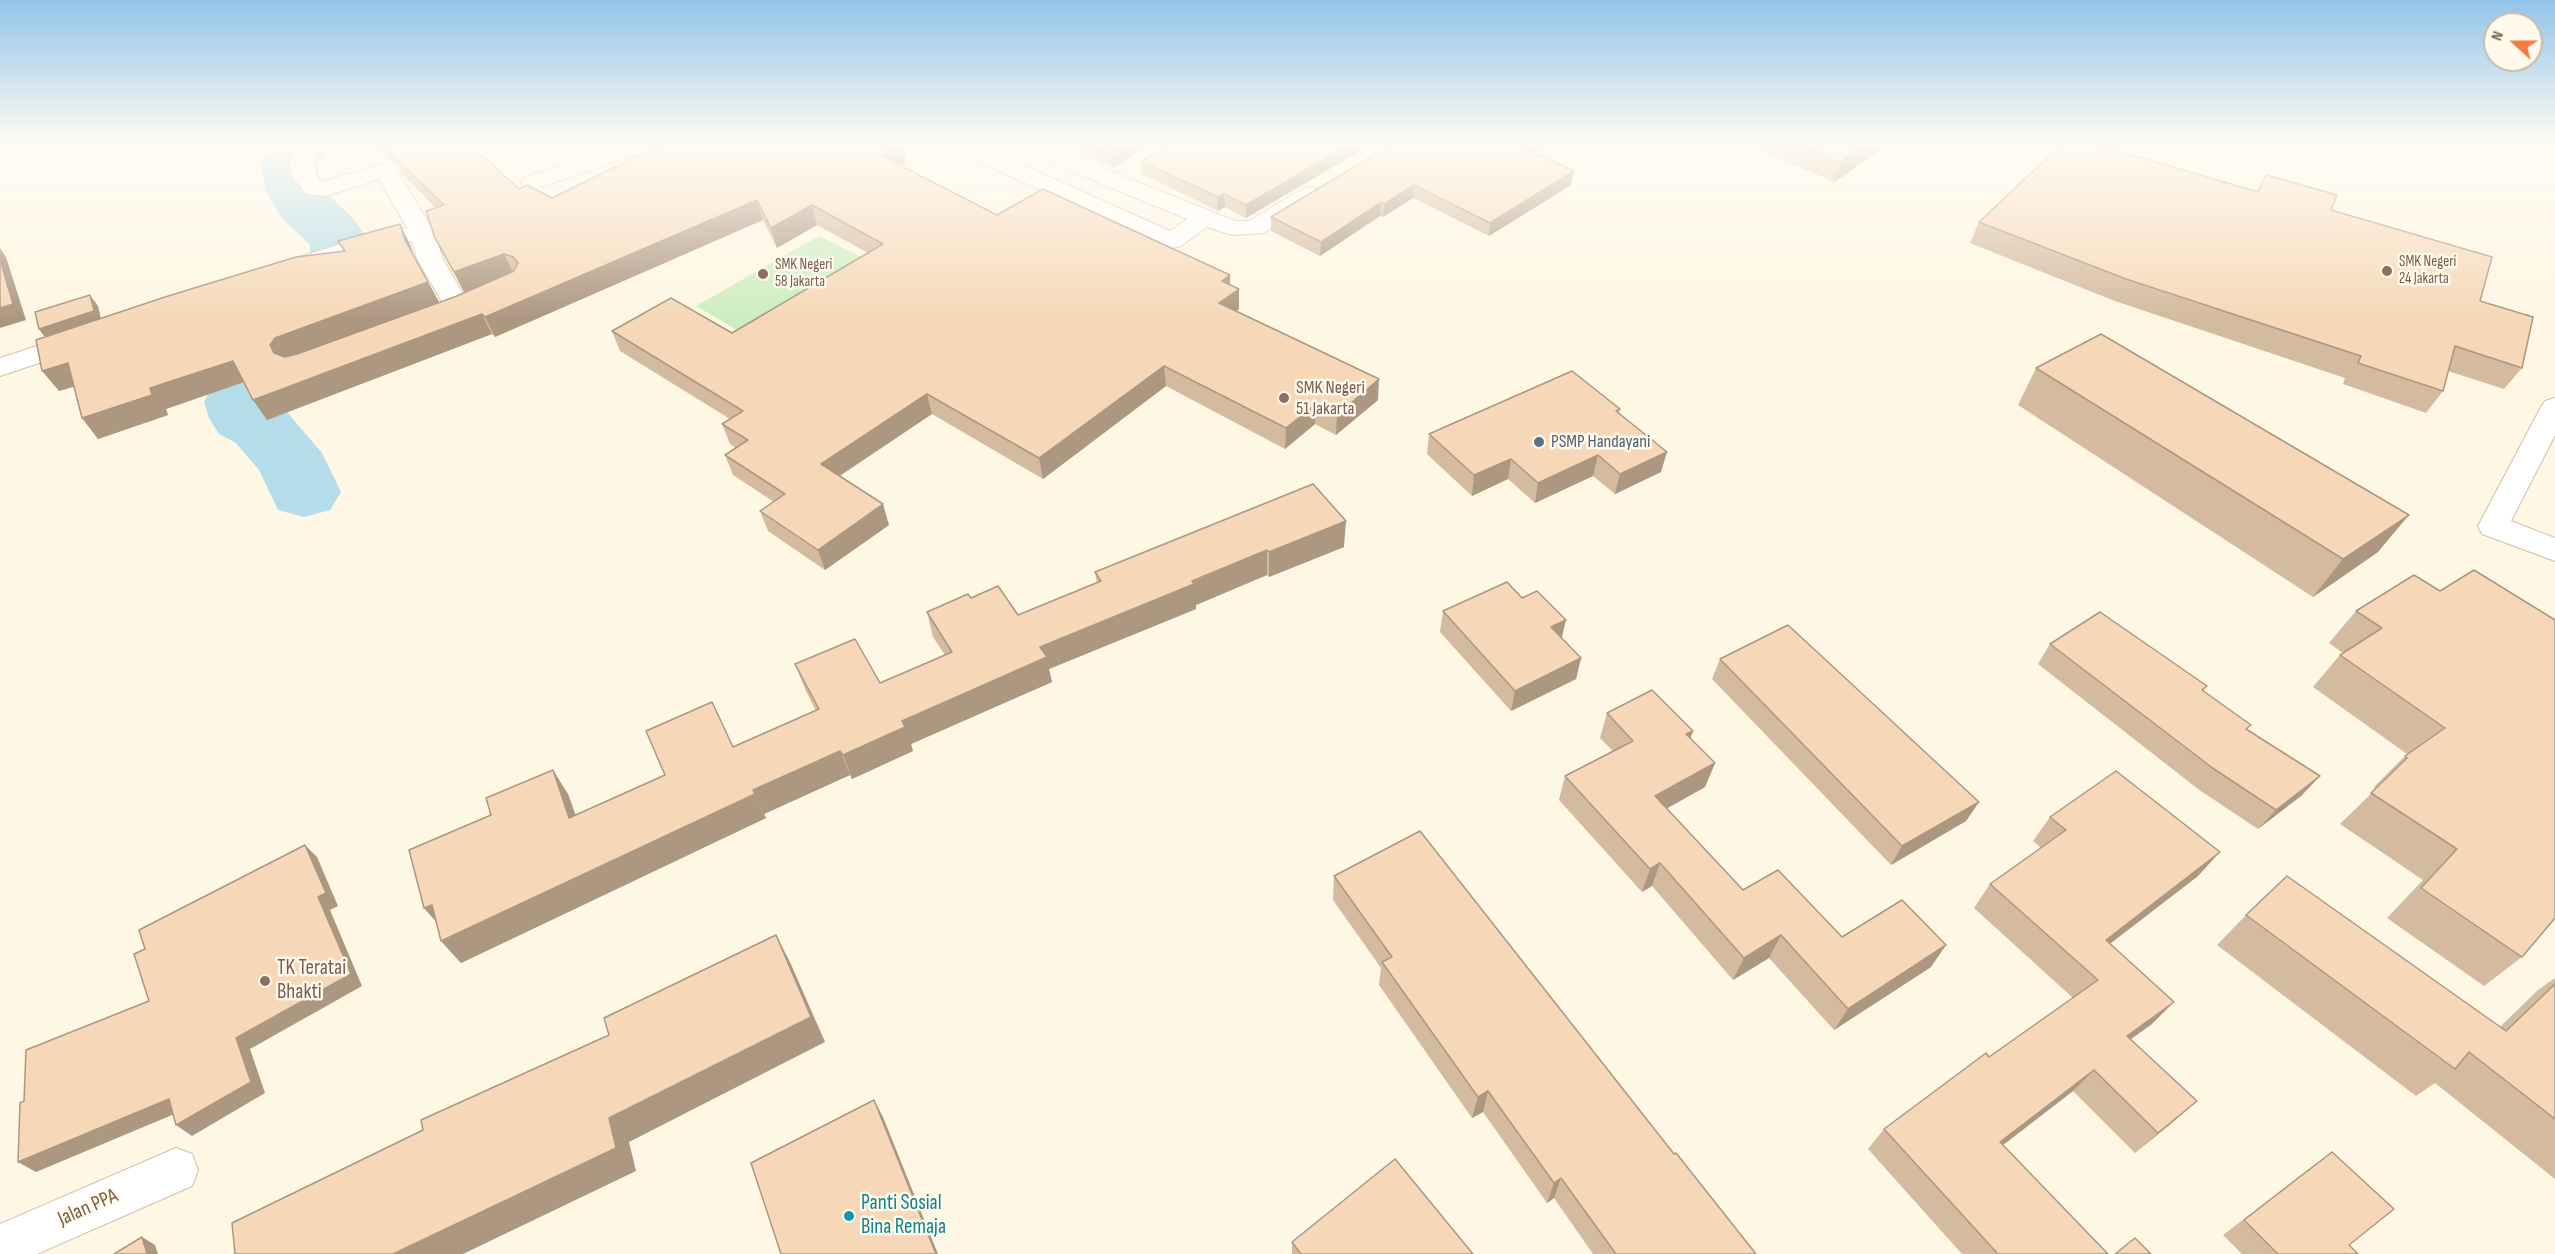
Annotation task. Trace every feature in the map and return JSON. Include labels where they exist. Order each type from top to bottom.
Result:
[{"type":"street","points":[[405,202],[422,231],[430,259],[457,308]]},
{"type":"street","points":[[1085,202],[1172,241],[1205,217]]},
{"type":"street","points":[[1175,202],[1232,228],[1254,228],[1298,202]]},
{"type":"street","points":[[278,273],[362,244],[422,231]]},
{"type":"street","points":[[0,367],[104,332]]},
{"type":"street","points":[[2555,407],[2493,526],[2555,550]]},
{"type":"street","name":"Jalan PPA","points":[[0,1247],[176,1170]]},
{"type":"green space","points":[[819,236],[867,260],[744,334],[696,306]]},
{"type":"building","points":[[440,202],[753,202],[485,317],[482,314],[253,400],[233,361],[150,388],[152,395],[82,418],[68,363],[42,371],[36,340],[296,257],[345,251],[338,241],[400,224],[405,240],[428,282],[275,338],[270,345],[274,353],[285,357],[297,354],[457,296],[514,271],[518,263],[513,257],[504,254],[454,272],[435,238],[426,211],[444,205]]},
{"type":"building","points":[[758,202],[971,202],[997,215],[1021,202],[1070,202],[1230,275],[1222,281],[1239,289],[1219,303],[1379,379],[1337,415],[1316,404],[1286,428],[1164,366],[1039,458],[927,394],[821,464],[883,504],[818,550],[760,511],[785,494],[725,455],[748,440],[722,424],[743,411],[612,331],[671,298],[732,333],[883,244],[812,205],[771,228]]},
{"type":"building","points":[[1297,202],[1388,202],[1384,204],[1381,202],[1321,242],[1271,217]]},
{"type":"building","points":[[1447,202],[1525,202],[1490,223]]},
{"type":"building","points":[[2001,202],[2334,202],[2331,210],[2492,257],[2480,301],[2533,317],[2522,368],[2455,346],[2443,391],[2358,363],[2361,356],[2126,279],[1979,222]]},
{"type":"building","points":[[0,260],[13,304],[0,308]]},
{"type":"building","points":[[90,295],[94,311],[39,329],[35,312]]},
{"type":"building","points":[[2101,334],[2409,515],[2343,559],[2036,368]]},
{"type":"building","name":"PSMP Handayani","points":[[1572,371],[1620,409],[1616,411],[1667,452],[1620,474],[1598,455],[1538,483],[1511,459],[1474,475],[1429,434]]},
{"type":"building","points":[[1313,484],[1346,521],[1269,552],[1267,550],[1192,581],[1194,584],[1040,647],[1047,657],[902,721],[905,727],[843,755],[840,751],[753,790],[755,794],[441,941],[432,905],[424,908],[409,850],[491,815],[486,798],[553,770],[569,818],[665,775],[646,731],[712,702],[733,747],[819,709],[795,664],[855,639],[880,683],[952,652],[927,612],[968,594],[971,598],[998,586],[1018,615],[1101,581],[1095,572]]},
{"type":"building","points":[[2474,570],[2555,620],[2555,918],[2522,957],[2421,888],[2457,849],[2371,793],[2407,758],[2405,756],[2445,728],[2340,655],[2382,628],[2356,611],[2414,575],[2440,591]]},
{"type":"building","points":[[1507,582],[1522,598],[1537,591],[1566,620],[1551,627],[1581,658],[1515,691],[1443,611]]},
{"type":"building","points":[[2100,612],[2207,686],[2202,690],[2251,725],[2246,729],[2320,776],[2276,810],[2214,769],[2050,644]]},
{"type":"building","points":[[1788,625],[1979,802],[1902,846],[1720,659]]},
{"type":"building","points":[[1652,690],[1693,731],[1686,734],[1715,763],[1655,796],[1743,890],[1778,870],[1842,937],[1902,900],[1946,945],[1848,1009],[1781,935],[1744,958],[1660,863],[1650,869],[1565,776],[1633,741],[1607,713]]},
{"type":"building","points":[[2116,771],[2220,852],[2106,940],[2174,1002],[2127,1036],[2197,1101],[2158,1133],[2094,1070],[2000,1142],[2108,1254],[1998,1254],[1884,1129],[1986,1053],[1989,1057],[2098,980],[1990,884],[2066,830],[2050,817]]},
{"type":"building","points":[[1420,831],[1674,1154],[1676,1153],[1756,1254],[1616,1254],[1561,1178],[1554,1183],[1488,1091],[1478,1097],[1382,962],[1392,957],[1334,876]]},
{"type":"building","points":[[305,845],[326,893],[318,897],[351,974],[236,1038],[251,1082],[176,1125],[169,1099],[18,1162],[20,1103],[24,1101],[26,1050],[149,1001],[134,954],[145,949],[139,930]]},
{"type":"building","points":[[2287,876],[2506,1031],[2555,984],[2555,1119],[2469,1052],[2455,1069],[2246,915]]},
{"type":"building","points":[[776,935],[811,1017],[609,1118],[616,1148],[393,1254],[235,1254],[232,1223],[423,1130],[421,1120],[609,1035],[604,1018]]},
{"type":"building","name":"Panti Sosial Bina Remaja","points":[[874,1100],[936,1254],[781,1254],[751,1163]]},
{"type":"building","points":[[2332,1152],[2394,1209],[2349,1245],[2358,1254],[2278,1254],[2244,1220]]},
{"type":"building","points":[[1395,1159],[1473,1254],[1301,1254],[1292,1242]]},
{"type":"building","points":[[142,1237],[147,1254],[114,1254]]},
{"type":"building","points":[[2135,1238],[2151,1254],[2115,1254]]},
{"type":"waterway","points":[[300,202],[332,231],[341,245],[341,258],[323,295],[330,321],[326,329],[303,347],[253,380],[241,393],[239,402],[244,418],[261,427],[284,453],[296,470],[304,492]]},
{"type":"place","name":"SMK Negeri 24 Jakarta","points":[[2387,271]]},
{"type":"place","name":"SMK Negeri 58 Jakarta","points":[[763,274]]},
{"type":"place","name":"SMK Negeri 51 Jakarta","points":[[1284,398]]},
{"type":"place","name":"PSMP Handayani","points":[[1539,442]]},
{"type":"place","name":"TK Teratai Bhakti","points":[[265,981]]},
{"type":"place","name":"Panti Sosial Bina Remaja","points":[[849,1216]]}]
